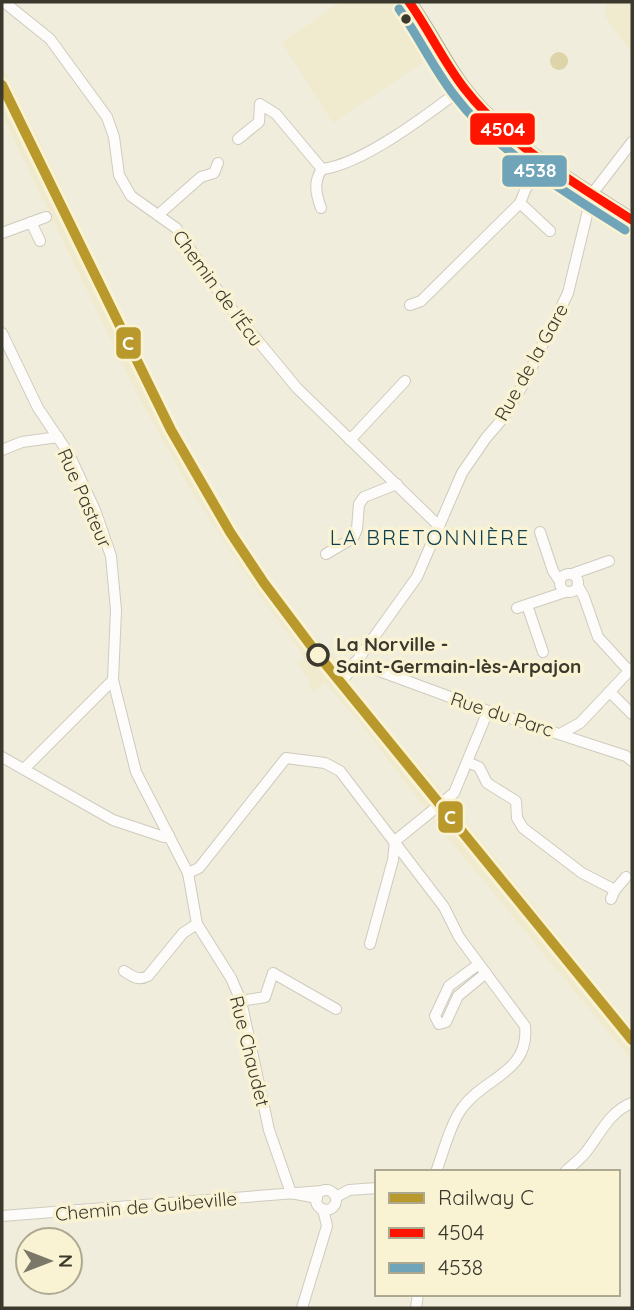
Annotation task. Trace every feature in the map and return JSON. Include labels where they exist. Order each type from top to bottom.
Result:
[{"type":"main road","points":[[409,2],[464,87],[501,130],[546,165],[632,220]]},
{"type":"street","name":"Chemin de l'Écu","points":[[4,2],[50,39],[95,98],[111,125],[119,175],[131,196],[183,236],[225,301],[273,361],[349,440],[439,526]]},
{"type":"street","points":[[321,208],[315,192],[317,176],[322,169],[333,168],[381,145],[464,87]]},
{"type":"street","points":[[238,139],[259,122],[260,104],[276,114],[322,169]]},
{"type":"street","points":[[592,194],[632,142]]},
{"type":"street","points":[[158,215],[201,177],[214,173],[218,163]]},
{"type":"street","points":[[410,305],[421,300],[520,203],[526,188],[546,165]]},
{"type":"street","name":"Rue de la Gare","points":[[346,676],[417,577],[462,473],[504,417],[556,320],[568,293],[592,194]]},
{"type":"street","points":[[520,203],[550,230]]},
{"type":"street","points":[[2,233],[46,217]]},
{"type":"street","points":[[31,222],[40,241]]},
{"type":"street","name":"Rue Pasteur","points":[[2,333],[38,408],[69,454],[95,510],[111,556],[116,610],[113,680],[136,772],[188,873]]},
{"type":"street","points":[[349,440],[405,381]]},
{"type":"street","points":[[2,450],[22,442],[58,437]]},
{"type":"street","points":[[326,554],[353,538],[357,529],[359,504],[364,497],[397,484]]},
{"type":"street","points":[[540,532],[553,571],[565,592]]},
{"type":"street","points":[[559,580],[566,574],[609,561]]},
{"type":"street","name":"Rue du Parc","points":[[355,662],[488,711],[560,734],[580,723],[631,670],[598,637],[577,579],[572,574]]},
{"type":"street","points":[[543,652],[522,607],[572,592],[578,586]]},
{"type":"street","points":[[24,769],[113,680]]},
{"type":"street","points":[[610,692],[632,713]]},
{"type":"street","points":[[370,944],[393,860],[395,841],[454,793],[488,711]]},
{"type":"street","points":[[560,734],[625,756],[632,761]]},
{"type":"street","points":[[2,757],[113,820],[164,837],[169,835]]},
{"type":"street","points":[[188,873],[199,868],[286,758],[321,762],[335,767],[444,907],[459,937],[525,1026],[524,1047],[517,1061],[461,1110],[437,1170]]},
{"type":"street","points":[[467,762],[479,767],[487,783],[516,801],[517,818],[523,828],[582,873],[613,894],[626,877]]},
{"type":"street","name":"Rue Chaudet","points":[[188,873],[197,924],[241,1001],[269,1130],[291,1193]]},
{"type":"street","points":[[124,971],[135,978],[148,976],[183,933],[197,924]]},
{"type":"street","points":[[479,964],[449,986],[435,1016],[439,1024],[446,1022],[462,991],[486,974]]},
{"type":"street","points":[[241,1001],[265,997],[273,973],[336,1009]]},
{"type":"street","points":[[567,1170],[582,1157],[612,1115],[632,1103]]},
{"type":"street","points":[[336,1197],[349,1190],[375,1188]]},
{"type":"street","points":[[291,1193],[320,1194],[329,1190],[336,1197],[336,1203],[328,1209],[327,1226],[302,1308]]},
{"type":"street","name":"Chemin de Guibeville","points":[[2,1216],[131,1208],[291,1193]]},
{"type":"street","points":[[320,1194],[317,1204],[328,1209]]},
{"type":"shaded area","points":[[340,2],[395,2],[430,58],[333,123],[282,43]]},
{"type":"shaded area","points":[[606,2],[632,2],[632,53],[605,17]]},
{"type":"shaded area","points":[[559,52],[565,55],[568,61],[565,67],[559,70],[553,67],[550,61],[553,55]]},
{"type":"shaded area","points":[[2,66],[170,414],[211,488],[281,594],[313,636],[339,662],[343,668],[339,672],[442,791],[430,806],[424,807],[361,724],[325,683],[314,691],[308,685],[311,682],[298,664],[304,659],[300,651],[192,492],[136,392],[2,115]]},
{"type":"shaded area","points":[[453,805],[632,1027],[632,1061],[434,821]]},
{"type":"rail line","name":"C","points":[[2,85],[171,430],[230,532],[315,651],[632,1040]]},
{"type":"transit line","name":"4504","points":[[409,2],[456,78],[500,127],[542,161],[632,220]]},
{"type":"transit line","name":"4538","points":[[399,9],[446,85],[491,136],[534,170],[625,230]]},
{"type":"place","name":"La Norville - Saint-Germain-lès-Arpajon","points":[[318,655]]},
{"type":"district","name":"LA BRETONNIÈRE","points":[[430,537]]}]
